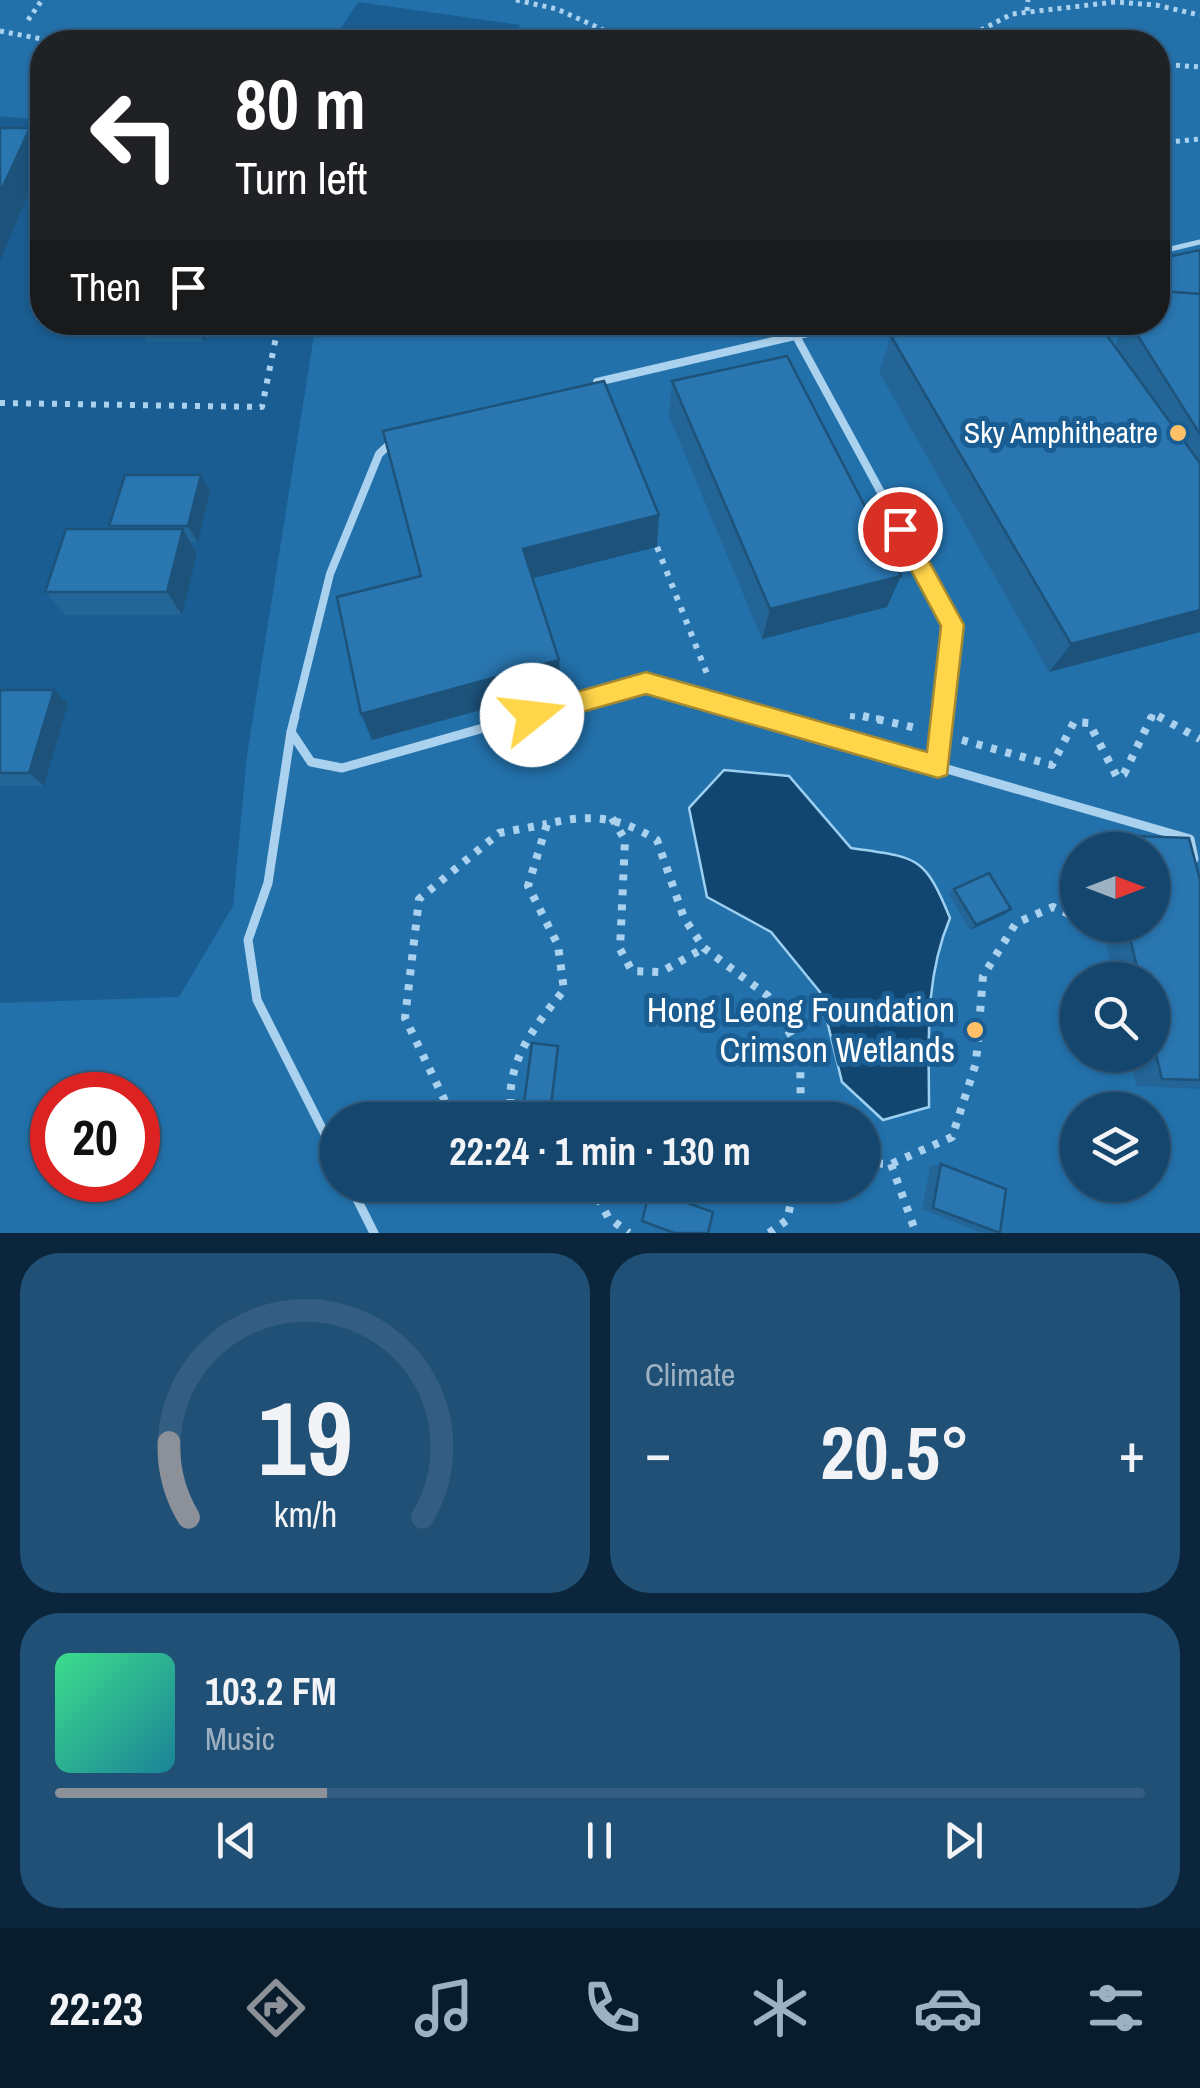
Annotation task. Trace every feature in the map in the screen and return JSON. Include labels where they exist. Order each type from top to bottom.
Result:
[{"type":"lane","points":[[1170,249],[1199,243]]},
{"type":"lane","points":[[585,385],[800,335]]},
{"type":"lane","points":[[796,336],[952,625],[938,767]]},
{"type":"lane","points":[[320,1124],[257,1000],[248,940],[268,884],[291,732],[330,574],[378,454],[401,435]]},
{"type":"lane","points":[[291,732],[311,762],[342,768],[646,683],[1190,839],[1196,871]]},
{"type":"lane","points":[[358,1202],[374,1233]]},
{"type":"path","points":[[28,20],[42,0]]},
{"type":"path","points":[[516,0],[557,9],[603,30]]},
{"type":"path","points":[[1027,11],[1028,0]]},
{"type":"path","points":[[979,30],[1027,11],[1115,2],[1156,5],[1200,15]]},
{"type":"path","points":[[0,31],[30,37]]},
{"type":"path","points":[[1170,65],[1200,67]]},
{"type":"path","points":[[1170,141],[1200,139]]},
{"type":"path","points":[[0,403],[262,407],[276,335]]},
{"type":"path","points":[[446,1102],[405,1018],[419,899],[498,833],[585,814],[611,816],[657,840],[684,918],[704,948],[768,996],[800,1051],[801,1102]]},
{"type":"path","points":[[611,816],[625,840],[620,949],[632,971],[662,972],[704,948]]},
{"type":"path","points":[[508,1102],[506,1094],[519,1046],[564,990],[558,945],[528,886],[547,824]]},
{"type":"path","points":[[880,1164],[891,1164],[952,1137],[976,1063],[983,976],[1016,923],[1054,907],[1060,910]]},
{"type":"path","points":[[891,1164],[916,1233]]},
{"type":"path","points":[[600,1202],[608,1218],[629,1233]]},
{"type":"path","points":[[770,1233],[787,1220],[792,1202]]},
{"type":"shaded area","points":[[0,0],[1200,0],[1200,1233],[0,1233],[0,1003],[179,997],[233,906],[247,755],[314,335],[1170,335],[1170,30],[518,30],[520,25],[358,2],[340,30],[30,30],[30,119],[0,116]]},
{"type":"shaded area","points":[[724,770],[789,776],[851,848],[891,854],[925,870],[950,918],[932,988],[929,1107],[883,1120],[880,1102],[864,1102],[842,1082],[820,992],[771,932],[707,897],[689,808]]},
{"type":"building","points":[[0,128],[30,128],[0,193]]},
{"type":"building","points":[[1200,250],[1200,294],[1170,292],[1170,256]]},
{"type":"building","points":[[1170,292],[1200,294],[1200,434],[1137,335],[1170,335]]},
{"type":"building","points":[[1106,335],[1200,463],[1200,610],[1071,644],[891,336]]},
{"type":"building","points":[[787,356],[901,576],[770,609],[672,381]]},
{"type":"building","points":[[604,381],[659,515],[523,549],[559,660],[361,714],[337,597],[421,576],[383,431]]},
{"type":"building","points":[[125,475],[201,475],[188,526],[109,526]]},
{"type":"building","points":[[66,529],[183,529],[167,592],[45,592]]},
{"type":"building","points":[[0,690],[54,690],[29,773],[0,773]]},
{"type":"building","points":[[1170,837],[1189,838],[1200,880],[1200,1080],[1162,1079],[1160,1072],[1170,1072],[1170,962],[1136,962],[1131,942],[1170,942]]},
{"type":"building","points":[[989,873],[1011,909],[976,925],[954,889]]},
{"type":"building","points":[[532,1043],[558,1046],[551,1102],[524,1102]]},
{"type":"building","points":[[941,1164],[1006,1189],[1000,1233],[933,1208]]},
{"type":"building","points":[[647,1202],[684,1202],[713,1212],[708,1233],[674,1233],[642,1221]]},
{"type":"place","name":"Sky Amphitheatre","points":[[1178,433]]},
{"type":"place","name":"Hong Leong Foundation Crimson Wetlands","points":[[975,1030]]},
{"type":"route","points":[[532,715],[646,683],[938,767],[952,625],[900,529]]}]
